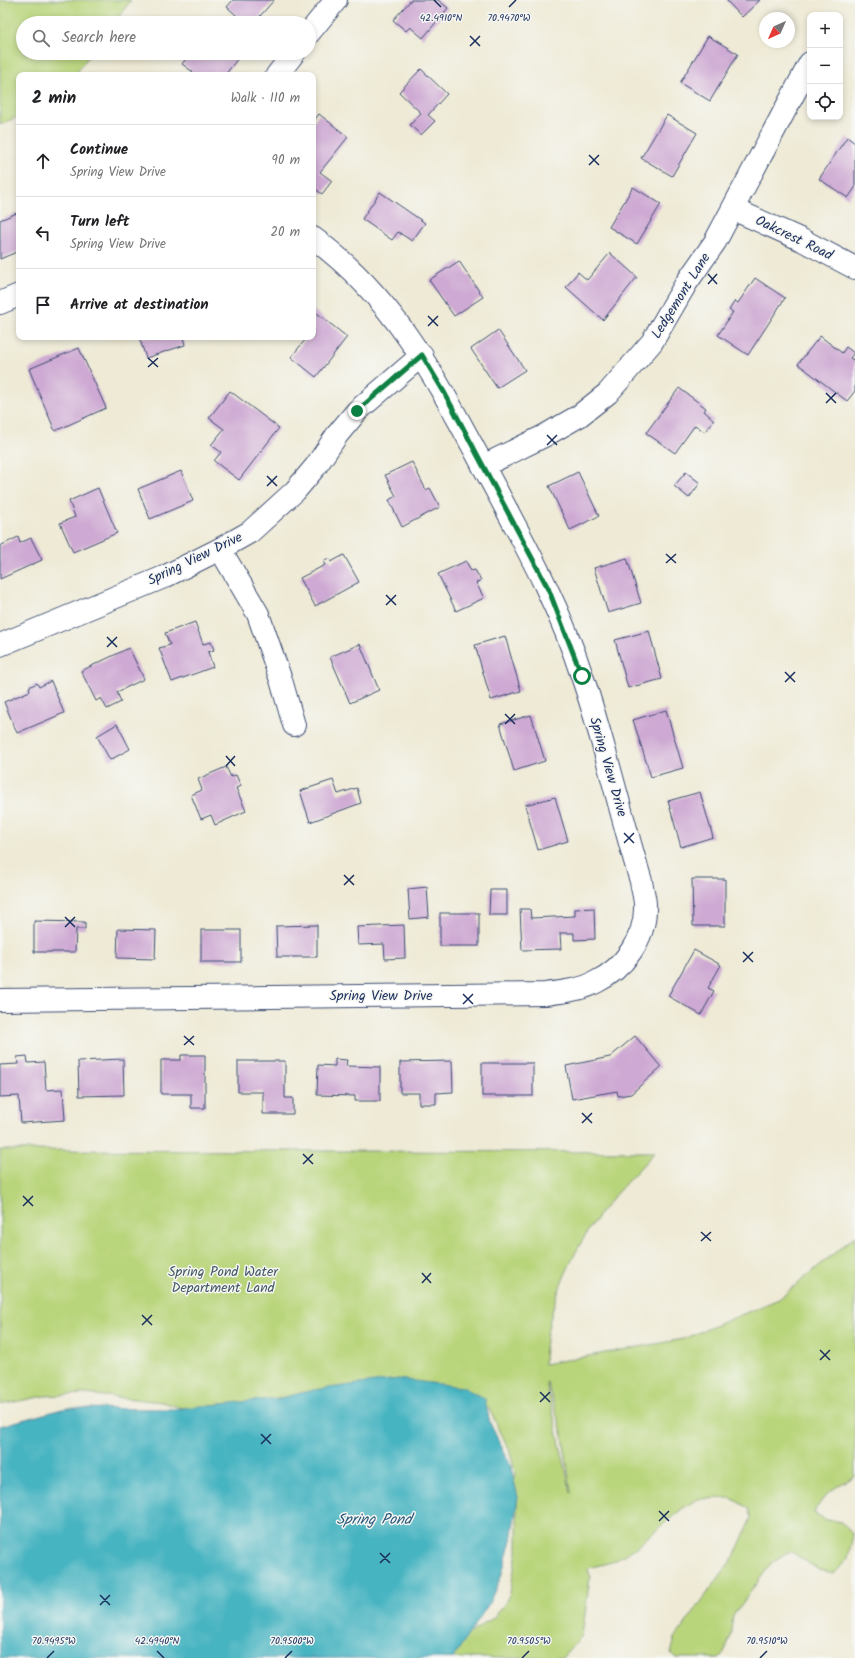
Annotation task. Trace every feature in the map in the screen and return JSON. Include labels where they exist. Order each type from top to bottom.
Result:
[{"type":"street","points":[[316,24],[336,0]]},
{"type":"street","points":[[279,72],[289,60]]},
{"type":"street","name":"Ledgemont Lane","points":[[483,466],[544,436],[579,416],[608,393],[652,342],[687,282],[715,242],[807,69]]},
{"type":"street","name":"Oakcrest Road","points":[[733,209],[802,240],[855,268]]},
{"type":"street","name":"Spring View Drive","points":[[0,1000],[545,994],[568,991],[596,982],[615,969],[630,954],[640,935],[646,908],[641,881],[582,676],[548,588],[422,355],[376,296],[352,272],[316,241]]},
{"type":"street","points":[[0,302],[16,296]]},
{"type":"street","name":"Spring View Drive","points":[[0,645],[164,576],[220,549],[250,532],[276,510],[307,476],[337,435],[357,411],[422,355]]},
{"type":"street","points":[[220,549],[258,614],[281,680],[294,725]]},
{"type":"green space","points":[[0,0],[131,0],[119,16],[16,16],[16,60],[86,60],[77,72],[16,72],[16,117],[0,125]]},
{"type":"green space","name":"Spring Pond Water Department Land","points":[[0,1150],[655,1152],[601,1212],[586,1234],[570,1264],[552,1313],[545,1347],[544,1364],[683,1339],[779,1299],[855,1236],[855,1477],[842,1483],[831,1491],[814,1513],[827,1520],[842,1522],[853,1535],[848,1558],[835,1573],[819,1570],[790,1551],[773,1561],[733,1616],[730,1638],[724,1653],[719,1658],[676,1658],[671,1654],[675,1638],[735,1555],[751,1518],[748,1508],[731,1498],[698,1499],[683,1508],[635,1548],[612,1562],[588,1568],[590,1577],[582,1636],[562,1658],[443,1658],[469,1634],[493,1618],[503,1607],[510,1593],[517,1552],[517,1504],[513,1483],[515,1472],[509,1449],[489,1409],[485,1406],[307,1394],[188,1410],[162,1402],[85,1394],[44,1396],[0,1405]],"holes":[[[546,1382],[563,1436],[571,1493]]]},
{"type":"water","name":"Spring Pond","points":[[398,1379],[463,1387],[485,1399],[490,1423],[510,1464],[518,1497],[511,1540],[501,1577],[488,1605],[453,1658],[0,1658],[0,1426],[66,1408],[174,1409],[281,1398],[313,1390]]},
{"type":"building","points":[[233,0],[274,0],[260,16],[237,16],[227,7]]},
{"type":"building","points":[[411,0],[438,0],[448,8],[423,38],[410,27],[406,31],[393,20]]},
{"type":"building","points":[[726,0],[760,0],[742,17]]},
{"type":"building","points":[[708,36],[738,54],[710,101],[680,83]]},
{"type":"building","points":[[185,60],[237,60],[227,72],[193,72],[182,64]]},
{"type":"building","points":[[421,69],[447,94],[428,115],[435,121],[421,135],[410,125],[421,113],[399,92]]},
{"type":"building","points":[[319,114],[348,137],[320,172],[332,181],[322,194],[316,189],[316,118]]},
{"type":"building","points":[[667,115],[697,133],[672,176],[641,158]]},
{"type":"building","points":[[847,137],[855,143],[855,188],[848,198],[819,179]]},
{"type":"building","points":[[633,187],[661,204],[637,244],[609,227]]},
{"type":"building","points":[[380,192],[425,223],[412,241],[398,232],[392,240],[362,219]]},
{"type":"building","points":[[16,213],[16,252],[0,259],[0,220]]},
{"type":"building","points":[[610,253],[637,277],[603,320],[566,287],[578,272],[587,280]]},
{"type":"building","points":[[459,261],[483,297],[454,316],[429,280]]},
{"type":"building","points":[[755,278],[785,298],[748,355],[718,335],[733,312],[729,310],[735,301],[738,303]]},
{"type":"building","points":[[316,312],[347,337],[316,377],[291,357],[305,340],[316,340]]},
{"type":"building","points":[[498,330],[525,370],[497,388],[471,349]]},
{"type":"building","points":[[820,336],[842,353],[846,347],[854,353],[850,358],[855,361],[855,391],[847,401],[798,364]]},
{"type":"building","points":[[140,340],[184,340],[185,345],[146,358]]},
{"type":"building","points":[[79,348],[106,408],[55,431],[29,369]]},
{"type":"building","points":[[679,388],[706,408],[704,411],[714,420],[705,432],[695,425],[675,453],[646,433]]},
{"type":"building","points":[[230,391],[279,428],[239,480],[214,461],[221,452],[211,445],[224,429],[209,418]]},
{"type":"building","points":[[412,462],[426,490],[430,488],[440,507],[402,527],[389,500],[396,496],[385,475]]},
{"type":"building","points":[[181,471],[193,501],[150,519],[138,489]]},
{"type":"building","points":[[578,472],[599,516],[570,530],[549,486]]},
{"type":"building","points":[[686,472],[700,483],[689,498],[674,486]]},
{"type":"building","points":[[98,488],[117,533],[73,552],[60,523],[75,517],[69,501]]},
{"type":"building","points":[[18,537],[20,543],[31,538],[42,560],[0,579],[0,546]]},
{"type":"building","points":[[344,555],[359,582],[315,606],[300,578],[325,565],[323,561],[329,558],[331,562]]},
{"type":"building","points":[[627,558],[641,603],[608,613],[594,568]]},
{"type":"building","points":[[466,561],[471,571],[475,570],[481,580],[476,583],[484,598],[456,611],[438,574]]},
{"type":"building","points":[[195,622],[203,644],[211,642],[214,650],[208,652],[213,667],[172,682],[159,648],[170,645],[165,633]]},
{"type":"building","points":[[649,631],[662,679],[628,688],[615,640]]},
{"type":"building","points":[[505,636],[521,691],[491,700],[475,645]]},
{"type":"building","points":[[360,644],[379,690],[350,703],[330,657]]},
{"type":"building","points":[[129,648],[144,679],[117,692],[121,702],[107,709],[101,698],[96,701],[81,671]]},
{"type":"building","points":[[51,681],[64,713],[17,733],[4,702],[30,691],[29,687],[37,683],[39,687]]},
{"type":"building","points":[[666,710],[683,768],[651,777],[633,720]]},
{"type":"building","points":[[531,715],[545,761],[514,771],[500,724]]},
{"type":"building","points":[[117,724],[130,749],[110,760],[97,736]]},
{"type":"building","points":[[226,767],[231,777],[236,775],[241,786],[236,788],[246,811],[215,825],[211,815],[201,819],[191,795],[202,790],[198,779]]},
{"type":"building","points":[[333,780],[338,794],[357,788],[361,803],[310,822],[300,791]]},
{"type":"building","points":[[700,792],[713,837],[681,847],[668,801]]},
{"type":"building","points":[[555,797],[568,841],[538,850],[525,805]]},
{"type":"building","points":[[692,879],[725,879],[725,926],[693,926]]},
{"type":"building","points":[[427,887],[429,917],[410,919],[408,889]]},
{"type":"building","points":[[490,890],[507,890],[507,915],[489,915]]},
{"type":"building","points":[[594,908],[595,939],[574,940],[574,933],[560,933],[561,949],[522,950],[520,909],[530,909],[531,918],[575,916],[575,909]]},
{"type":"building","points":[[440,913],[479,913],[479,946],[440,946]]},
{"type":"building","points":[[34,921],[85,922],[85,929],[76,929],[75,952],[34,952]]},
{"type":"building","points":[[317,925],[317,957],[277,957],[276,926]]},
{"type":"building","points":[[404,925],[405,958],[385,959],[384,944],[358,945],[357,927]]},
{"type":"building","points":[[118,929],[156,930],[155,959],[117,958]]},
{"type":"building","points":[[201,930],[241,930],[241,962],[201,962]]},
{"type":"building","points":[[694,950],[721,965],[708,988],[714,991],[701,1015],[668,996]]},
{"type":"building","points":[[635,1036],[661,1067],[631,1094],[618,1096],[617,1091],[572,1099],[566,1066],[610,1057]]},
{"type":"building","points":[[181,1055],[205,1055],[205,1108],[191,1108],[191,1094],[161,1094],[161,1060],[181,1060]]},
{"type":"building","points":[[27,1056],[28,1063],[44,1062],[46,1090],[63,1089],[65,1120],[21,1123],[19,1096],[0,1097],[0,1065],[18,1064],[17,1057]]},
{"type":"building","points":[[123,1059],[124,1095],[79,1096],[78,1061]]},
{"type":"building","points":[[335,1059],[347,1060],[346,1066],[380,1067],[380,1101],[355,1101],[355,1096],[317,1095],[318,1065],[335,1066]]},
{"type":"building","points":[[238,1061],[285,1061],[285,1098],[293,1098],[293,1114],[263,1114],[263,1092],[238,1092]]},
{"type":"building","points":[[452,1061],[453,1092],[436,1093],[436,1104],[419,1104],[419,1093],[400,1093],[400,1062]]},
{"type":"building","points":[[482,1063],[533,1063],[533,1096],[482,1096]]},
{"type":"route","points":[[357,411],[422,355],[444,392],[548,588],[582,676]]}]
